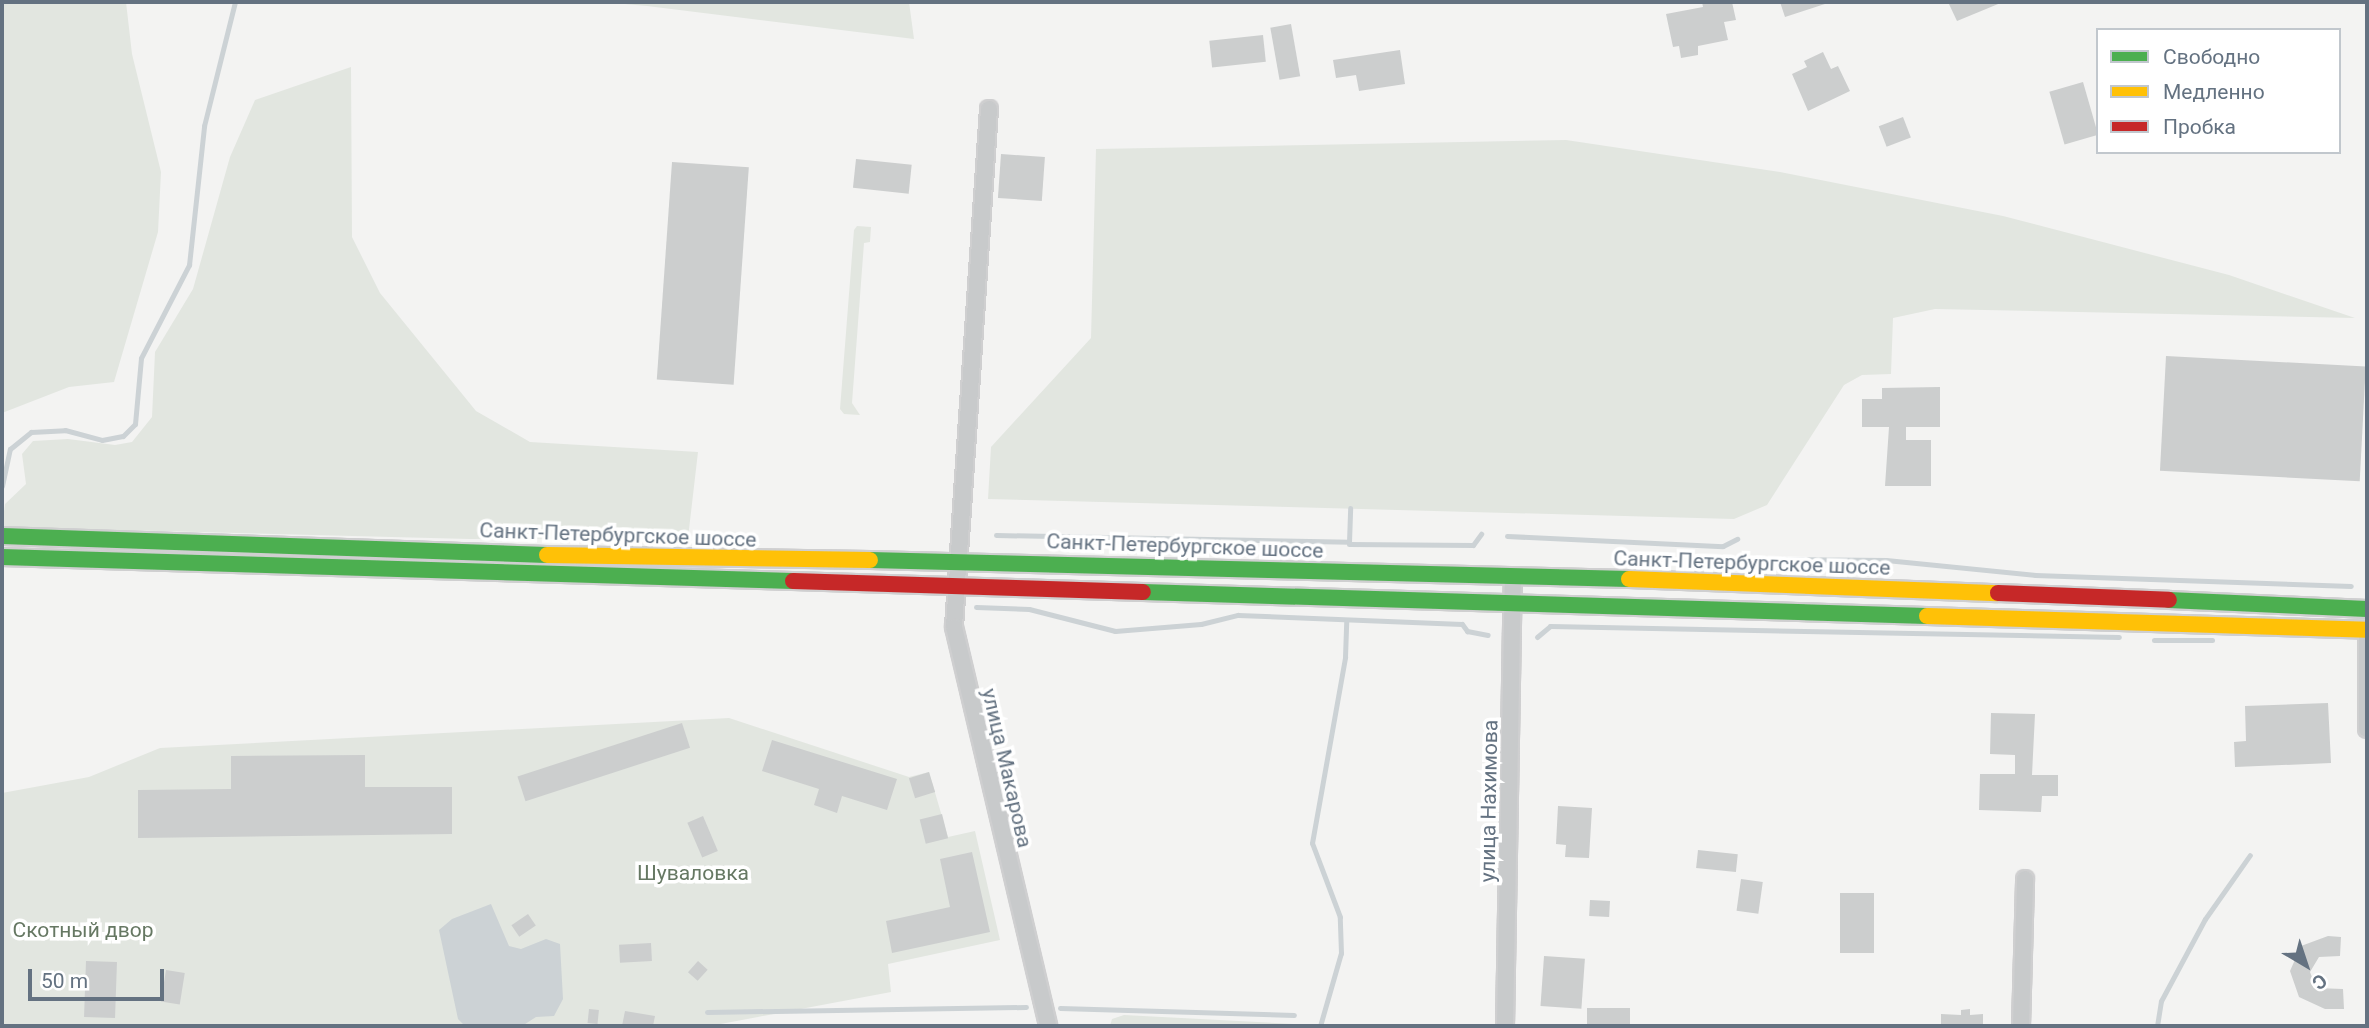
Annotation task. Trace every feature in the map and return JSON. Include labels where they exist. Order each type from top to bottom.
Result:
[{"type":"main road","name":"Санкт-Петербургское шоссе","points":[[2,536],[725,561],[957,560],[1737,582],[2367,609]]},
{"type":"main road","name":"Санкт-Петербургское шоссе","points":[[2,557],[2367,630]]},
{"type":"street","name":"улица Макарова","points":[[989,109],[954,626],[1048,1026]]},
{"type":"street","name":"улица Нахимова","points":[[1505,1026],[1513,577]]},
{"type":"street","points":[[2367,630],[2367,729]]},
{"type":"street","points":[[2021,1026],[2025,879]]},
{"type":"green space","points":[[2,2],[126,2],[132,54],[161,172],[158,232],[114,382],[69,387],[2,413]]},
{"type":"green space","points":[[602,2],[909,2],[914,39],[647,6]]},
{"type":"green space","points":[[351,67],[352,237],[380,293],[476,411],[530,442],[698,452],[688,538],[470,539],[2,527],[5,504],[26,484],[22,454],[33,441],[68,439],[115,445],[132,442],[152,417],[155,352],[193,289],[230,157],[255,100]]},
{"type":"green space","points":[[1566,140],[1780,172],[2003,216],[2229,275],[2355,318],[1935,309],[1893,318],[1891,374],[1862,375],[1844,385],[1767,505],[1734,519],[988,499],[991,447],[1091,338],[1096,149]]},
{"type":"green space","points":[[857,226],[871,227],[870,242],[864,243],[852,403],[860,415],[844,414],[840,409],[854,230]]},
{"type":"green space","name":"Шуваловка","points":[[729,718],[909,777],[929,772],[948,837],[975,831],[1000,940],[888,964],[891,992],[710,1026],[2,1026],[2,793],[89,777],[160,748]]},
{"type":"green space","points":[[1124,1015],[1313,1026],[1110,1026],[1112,1019]]},
{"type":"shaded area","points":[[491,904],[509,946],[521,949],[546,939],[560,944],[563,999],[554,1016],[536,1017],[522,1026],[465,1026],[458,1019],[439,930],[452,919]]},
{"type":"building","points":[[1702,2],[1732,2],[1736,20],[1724,22],[1728,40],[1698,46],[1698,55],[1681,58],[1679,46],[1673,47],[1666,14],[1703,7]]},
{"type":"building","points":[[1780,2],[1831,2],[1785,17]]},
{"type":"building","points":[[1948,2],[2003,2],[1957,21]]},
{"type":"building","points":[[1291,24],[1300,76],[1280,80],[1270,28]]},
{"type":"building","points":[[1263,35],[1266,62],[1212,67],[1209,41]]},
{"type":"building","points":[[1400,50],[1405,84],[1359,91],[1356,75],[1336,78],[1333,60]]},
{"type":"building","points":[[1823,52],[1831,69],[1838,66],[1850,91],[1808,111],[1792,74],[1807,67],[1804,61]]},
{"type":"building","points":[[2083,82],[2096,135],[2065,145],[2049,92]]},
{"type":"building","points":[[1903,117],[1911,138],[1887,147],[1879,126]]},
{"type":"building","points":[[1001,154],[1045,157],[1042,201],[998,198]]},
{"type":"building","points":[[856,159],[912,165],[909,194],[853,188]]},
{"type":"building","points":[[672,162],[749,167],[734,385],[657,379]]},
{"type":"building","points":[[2166,356],[2366,366],[2360,481],[2160,471]]},
{"type":"building","points":[[1940,387],[1940,427],[1906,427],[1906,440],[1931,440],[1931,486],[1885,486],[1889,427],[1862,427],[1862,399],[1882,399],[1882,388]]},
{"type":"building","points":[[2328,703],[2331,763],[2235,767],[2234,742],[2246,741],[2245,706]]},
{"type":"building","points":[[1991,713],[2035,714],[2032,775],[2058,775],[2058,796],[2042,796],[2041,812],[1979,810],[1980,774],[2015,774],[2015,755],[1990,754]]},
{"type":"building","points":[[682,723],[690,748],[526,801],[517,776]]},
{"type":"building","points":[[772,740],[897,779],[887,810],[842,796],[837,813],[814,805],[819,789],[762,771]]},
{"type":"building","points":[[365,755],[365,787],[452,787],[452,834],[138,838],[138,790],[231,789],[231,756]]},
{"type":"building","points":[[929,772],[935,792],[915,798],[909,778]]},
{"type":"building","points":[[1558,806],[1592,808],[1589,858],[1565,857],[1566,845],[1556,844]]},
{"type":"building","points":[[942,814],[948,838],[926,844],[920,820]]},
{"type":"building","points":[[703,816],[718,851],[702,858],[687,823]]},
{"type":"building","points":[[1698,850],[1738,854],[1736,872],[1696,868]]},
{"type":"building","points":[[972,852],[990,932],[892,953],[886,921],[950,907],[940,859]]},
{"type":"building","points":[[1741,879],[1763,882],[1758,914],[1737,911]]},
{"type":"building","points":[[1840,893],[1874,893],[1874,953],[1840,953]]},
{"type":"building","points":[[1590,900],[1610,901],[1609,917],[1589,916]]},
{"type":"building","points":[[528,914],[536,926],[519,937],[511,925]]},
{"type":"building","points":[[2328,936],[2341,937],[2340,956],[2319,957],[2310,972],[2316,988],[2343,989],[2344,1009],[2325,1009],[2299,997],[2290,971],[2301,946]]},
{"type":"building","points":[[651,943],[652,961],[620,963],[619,945]]},
{"type":"building","points":[[1544,956],[1585,959],[1581,1009],[1541,1006]]},
{"type":"building","points":[[86,961],[117,962],[115,1018],[84,1017]]},
{"type":"building","points":[[698,961],[708,970],[698,981],[688,972]]},
{"type":"building","points":[[166,970],[185,973],[180,1005],[161,1002]]},
{"type":"building","points":[[1587,1008],[1630,1008],[1630,1026],[1587,1026]]},
{"type":"building","points":[[589,1009],[599,1010],[597,1024],[588,1023]]},
{"type":"building","points":[[1970,1009],[1970,1015],[1983,1014],[1983,1026],[1941,1026],[1941,1014],[1961,1015],[1961,1010]]},
{"type":"building","points":[[625,1011],[655,1016],[653,1026],[622,1026]]},
{"type":"waterway","points":[[2,486],[10,449],[31,432],[65,430],[102,440],[123,436],[135,424],[141,358],[189,265],[204,126],[235,2]]},
{"type":"waterway","points":[[996,535],[1349,542],[1350,508]]},
{"type":"waterway","points":[[1349,544],[1473,545],[1481,534]]},
{"type":"waterway","points":[[1507,536],[1723,546],[1737,539]]},
{"type":"waterway","points":[[1770,559],[1886,560],[2035,575],[2351,586]]},
{"type":"waterway","points":[[976,607],[1029,609],[1115,631],[1201,624],[1238,615],[1462,624],[1467,631],[1488,635]]},
{"type":"waterway","points":[[1320,1026],[1341,953],[1340,917],[1312,843],[1345,657],[1346,621]]},
{"type":"waterway","points":[[1537,637],[1550,626],[2119,637]]},
{"type":"waterway","points":[[2154,640],[2212,640]]},
{"type":"waterway","points":[[2157,1026],[2161,1001],[2205,919],[2250,855]]},
{"type":"waterway","points":[[707,1012],[1026,1007]]},
{"type":"waterway","points":[[1060,1008],[1294,1015]]},
{"type":"traffic: fast","points":[[2,536],[547,555]]},
{"type":"traffic: fast","points":[[2,557],[793,581]]},
{"type":"traffic: fast","points":[[870,560],[1629,579]]},
{"type":"traffic: fast","points":[[1143,592],[1927,616]]},
{"type":"traffic: fast","points":[[2169,600],[2367,609]]},
{"type":"traffic: slow","points":[[547,555],[870,560]]},
{"type":"traffic: slow","points":[[1629,579],[1998,593]]},
{"type":"traffic: slow","points":[[1927,616],[2367,630]]},
{"type":"traffic: jam","points":[[793,581],[1143,592]]},
{"type":"traffic: jam","points":[[1998,593],[2169,600]]},
{"type":"park label","name":"Скотный двор","points":[[83,930]]}]
